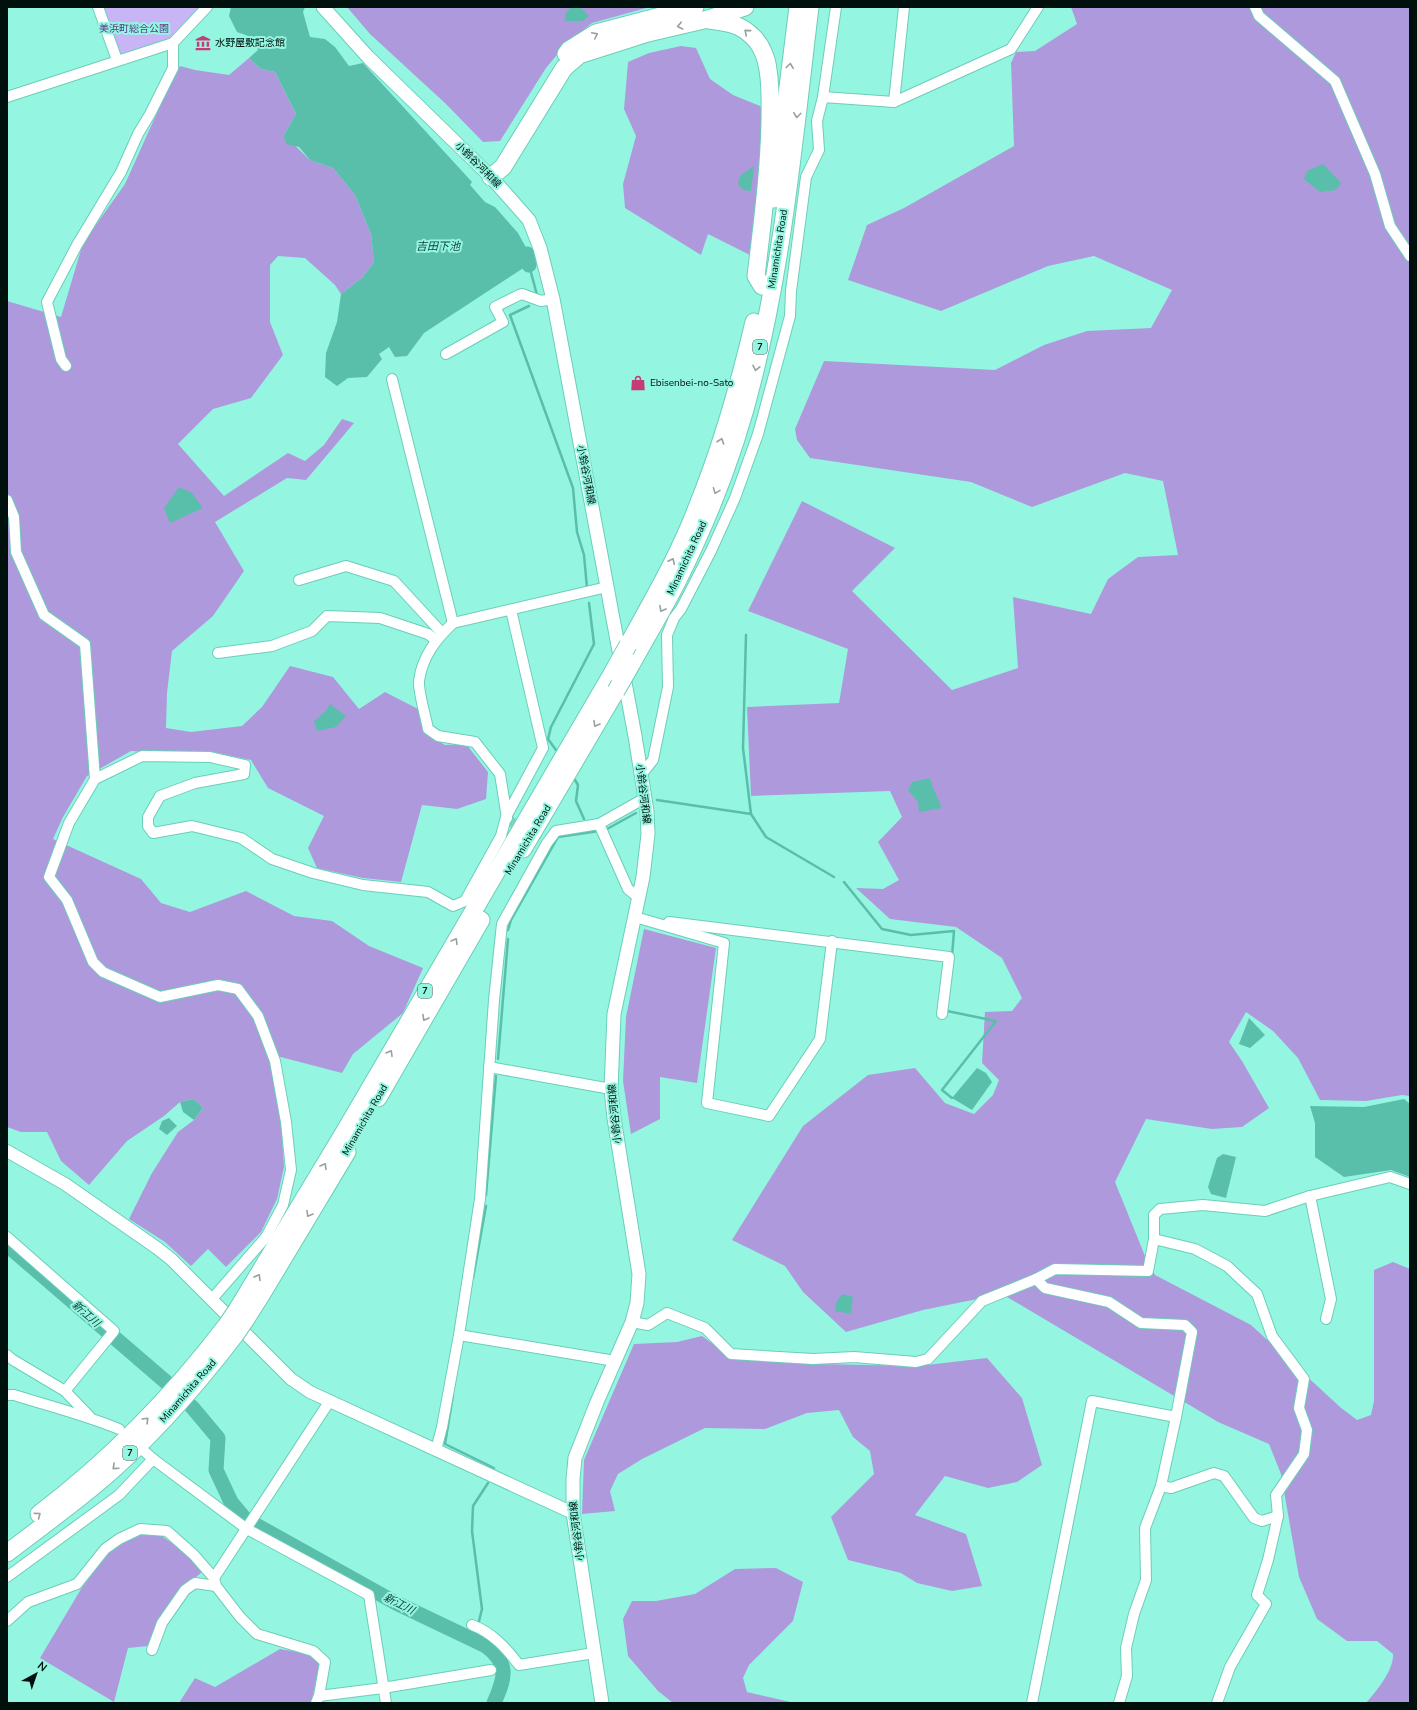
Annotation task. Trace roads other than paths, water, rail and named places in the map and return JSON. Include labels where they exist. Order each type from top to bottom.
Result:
[{"type":"highway","points":[[491,177],[496,163],[552,72],[569,50],[596,33],[695,7]]},
{"type":"highway","points":[[491,177],[503,166],[564,68],[579,55],[648,33],[708,19],[744,7]]},
{"type":"highway","name":"Minamichita Road","points":[[242,1314],[263,1292],[616,691],[677,581],[707,515],[740,425],[754,376],[768,305],[783,218],[800,90],[802,7]]},
{"type":"highway","name":"Minamichita Road","points":[[7,1553],[95,1485],[132,1451],[193,1388],[242,1314],[345,1131],[613,672],[665,576],[696,511],[724,432],[740,380],[762,286],[802,7]]},
{"type":"highway","points":[[800,90],[808,82],[818,7]]},
{"type":"highway","points":[[708,19],[741,26],[754,38],[762,50],[768,68],[770,88],[769,141],[756,276],[762,286]]},
{"type":"highway","name":"Minamichita Road","points":[[7,1538],[82,1480],[123,1444],[230,1331]]},
{"type":"main road","name":"小鈴谷河和線","points":[[323,7],[368,57],[491,177],[528,220],[540,248],[553,299],[645,798],[648,834],[643,877],[638,897],[638,918],[614,1014],[611,1089],[614,1118],[639,1274],[637,1303],[632,1322],[597,1402],[575,1458],[573,1513],[602,1703]]},
{"type":"street","points":[[98,7],[117,60]]},
{"type":"street","points":[[7,97],[173,43],[207,7]]},
{"type":"street","points":[[641,775],[653,760],[668,687],[668,630],[674,618],[681,609],[711,551],[735,498],[758,434],[784,340],[790,316],[791,291],[806,176],[818,150],[817,121],[823,97],[836,7]]},
{"type":"street","points":[[894,102],[904,7]]},
{"type":"street","points":[[823,97],[894,102],[1011,49],[1038,7]]},
{"type":"street","points":[[1255,7],[1259,16],[1335,81],[1375,174],[1390,226],[1410,256]]},
{"type":"street","points":[[66,366],[61,358],[47,302],[77,245],[121,172],[138,134],[170,75],[173,68],[173,43]]},
{"type":"street","points":[[446,354],[502,322],[495,307],[515,295],[522,294],[541,301],[553,299]]},
{"type":"street","points":[[392,379],[453,623]]},
{"type":"street","points":[[7,500],[14,517],[16,552],[44,615],[85,644],[95,779]]},
{"type":"street","points":[[299,580],[346,566],[394,581],[439,637]]},
{"type":"street","points":[[508,819],[500,774],[475,742],[438,736],[428,729],[419,682],[427,654],[439,637],[453,623],[607,587]]},
{"type":"street","points":[[212,1300],[266,1237],[283,1205],[291,1170],[286,1122],[275,1061],[258,1016],[238,989],[218,985],[160,997],[103,972],[93,962],[67,900],[49,877],[69,823],[95,779],[142,756],[210,757],[244,765],[244,774],[194,782],[160,796],[148,816],[148,826],[153,833],[192,826],[242,838],[272,859],[312,873],[363,884],[428,892],[453,906],[465,901],[501,836],[544,748],[511,610]]},
{"type":"street","points":[[218,653],[272,646],[312,631],[327,616],[380,618],[439,637]]},
{"type":"street","points":[[436,1450],[442,1427],[459,1335],[480,1199],[489,1068],[502,924],[544,841],[556,831],[599,824],[645,798]]},
{"type":"street","points":[[599,824],[628,889],[638,897]]},
{"type":"street","points":[[638,918],[832,941],[949,957],[942,1014]]},
{"type":"street","points":[[638,918],[724,943],[707,1102],[769,1116],[820,1039],[832,941]]},
{"type":"street","points":[[489,1068],[611,1089]]},
{"type":"street","points":[[7,1151],[65,1184],[157,1248],[212,1300],[291,1379],[310,1392],[573,1513]]},
{"type":"street","points":[[632,1322],[648,1325],[667,1313],[705,1328],[731,1354],[813,1359],[854,1357],[916,1362],[928,1359],[982,1301],[1036,1279],[1055,1269],[1148,1271],[1154,1239],[1154,1215],[1160,1209],[1203,1205],[1265,1211],[1310,1196],[1390,1177],[1410,1184]]},
{"type":"street","points":[[1310,1196],[1331,1299],[1326,1319]]},
{"type":"street","points":[[7,1237],[114,1331],[108,1341],[65,1390]]},
{"type":"street","points":[[1154,1239],[1195,1249],[1232,1270],[1256,1294],[1272,1336],[1304,1379],[1299,1408],[1306,1430],[1304,1454],[1276,1495],[1278,1516],[1268,1560],[1257,1595],[1266,1604],[1230,1667],[1217,1703]]},
{"type":"street","points":[[1036,1279],[1045,1288],[1109,1302],[1141,1323],[1185,1325],[1192,1332],[1161,1486],[1145,1528],[1146,1580],[1134,1614],[1126,1648],[1127,1676],[1119,1703]]},
{"type":"street","points":[[459,1335],[615,1361]]},
{"type":"street","points":[[7,1355],[65,1390],[90,1417]]},
{"type":"street","points":[[7,1395],[14,1395],[66,1412],[90,1417],[119,1429]]},
{"type":"street","points":[[1032,1703],[1092,1401],[1176,1417]]},
{"type":"street","points":[[215,1582],[246,1529],[329,1402]]},
{"type":"street","points":[[144,1451],[153,1460],[246,1529],[369,1595],[386,1703]]},
{"type":"street","points":[[7,1577],[119,1495],[153,1460]]},
{"type":"street","points":[[1161,1486],[1171,1488],[1214,1473],[1224,1476],[1254,1518],[1262,1521],[1278,1516]]},
{"type":"street","points":[[7,1621],[28,1602],[77,1584],[105,1549],[119,1539],[140,1529],[167,1531],[194,1555],[240,1617],[257,1634],[313,1651],[324,1662],[318,1699],[491,1670]]},
{"type":"street","points":[[152,1650],[162,1623],[185,1590],[195,1583],[215,1582]]},
{"type":"street","points":[[472,1625],[483,1629],[504,1645],[519,1665],[594,1653]]},
{"type":"water","name":"吉田下池","points":[[231,7],[305,7],[303,12],[310,37],[325,39],[335,47],[349,66],[363,63],[472,182],[470,185],[485,202],[495,207],[518,233],[529,253],[524,255],[525,267],[424,333],[407,356],[395,357],[389,347],[379,354],[382,359],[367,377],[348,378],[337,386],[325,377],[326,353],[337,322],[341,294],[363,277],[374,262],[371,234],[355,195],[333,168],[310,160],[299,147],[286,144],[284,135],[296,114],[275,72],[261,69],[249,58],[258,50],[251,37],[237,32],[229,16]]},
{"type":"water","points":[[571,7],[580,7],[589,16],[583,21],[565,21],[565,14]]},
{"type":"water","points":[[1323,164],[1341,183],[1336,190],[1320,192],[1304,179],[1307,171]]},
{"type":"water","points":[[754,166],[751,191],[743,190],[738,184],[740,176]]},
{"type":"water","points":[[179,487],[192,493],[203,508],[170,523],[164,508]]},
{"type":"water","points":[[330,704],[346,716],[336,727],[317,731],[314,721],[326,711]]},
{"type":"water","points":[[930,778],[942,808],[919,812],[918,802],[908,790],[912,782]]},
{"type":"water","points":[[1249,1018],[1265,1035],[1250,1048],[1239,1044]]},
{"type":"water","points":[[977,1068],[986,1073],[992,1082],[972,1110],[952,1098]]},
{"type":"water","points":[[194,1099],[203,1108],[194,1120],[183,1112],[180,1102]]},
{"type":"water","points":[[1404,1099],[1410,1104],[1410,1177],[1391,1170],[1344,1177],[1315,1157],[1315,1123],[1310,1106],[1364,1107]]},
{"type":"water","points":[[169,1118],[177,1126],[167,1135],[159,1129],[162,1121]]},
{"type":"water","points":[[1223,1154],[1236,1157],[1226,1198],[1211,1194],[1208,1187],[1217,1158]]},
{"type":"water","points":[[843,1294],[853,1297],[851,1314],[835,1311],[837,1300]]},
{"type":"waterway","points":[[527,254],[529,265]]},
{"type":"waterway","points":[[529,265],[537,295]]},
{"type":"waterway","points":[[529,306],[510,315],[573,488],[577,532],[584,555],[587,588]]},
{"type":"waterway","points":[[556,750],[548,739],[551,727],[594,644],[589,603]]},
{"type":"waterway","points":[[657,800],[751,814],[743,748],[746,635]]},
{"type":"waterway","points":[[575,780],[578,785],[576,801],[584,819]]},
{"type":"waterway","points":[[607,829],[636,813]]},
{"type":"waterway","points":[[751,814],[766,837],[834,877]]},
{"type":"waterway","points":[[508,930],[511,920],[558,837],[599,831]]},
{"type":"waterway","points":[[844,882],[882,929],[911,935],[954,931],[952,956]]},
{"type":"waterway","points":[[498,1059],[508,939]]},
{"type":"waterway","points":[[947,1011],[996,1021],[942,1090],[952,1098]]},
{"type":"waterway","points":[[486,1195],[496,1076]]},
{"type":"waterway","points":[[473,1278],[486,1206]]},
{"type":"waterway","name":"新江川","points":[[7,1245],[166,1382]]},
{"type":"waterway","points":[[453,1395],[445,1444],[494,1468]]},
{"type":"waterway","name":"新江川","points":[[192,1407],[218,1438],[216,1470],[231,1502],[246,1520]]},
{"type":"waterway","points":[[479,1621],[482,1609],[472,1531],[473,1506],[488,1483]]},
{"type":"waterway","name":"新江川","points":[[256,1525],[396,1603],[486,1646],[499,1659],[503,1672],[501,1686],[494,1703]]},
{"type":"waterway","points":[[474,1639],[476,1631]]},
{"type":"tunnel","points":[[510,821],[540,839]]},
{"type":"place","name":"水野屋敷記念館","points":[[203,43]]},
{"type":"place","name":"Ebisenbei-no-Sato","points":[[638,383]]},
{"type":"park label","name":"美浜町総合公園","points":[[134,29]]}]
